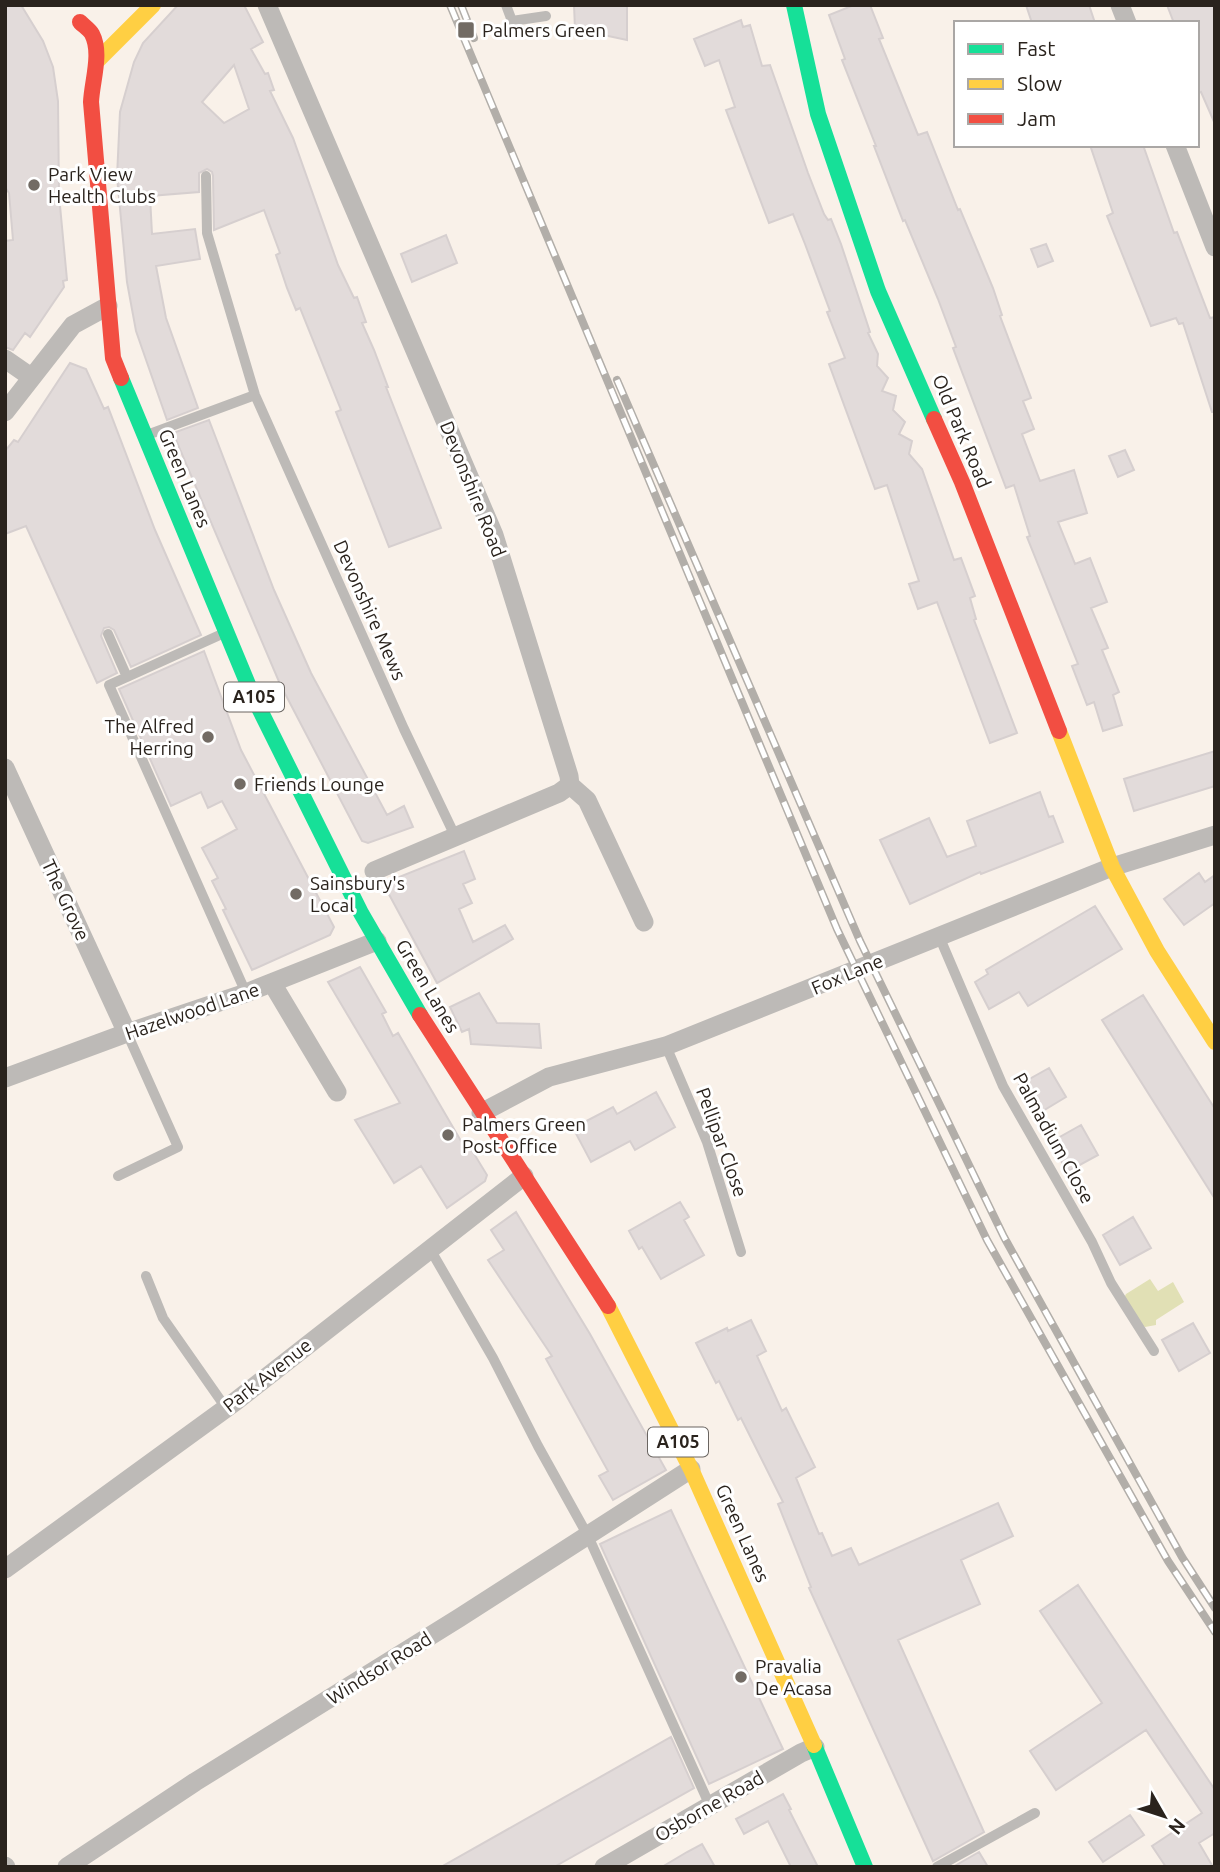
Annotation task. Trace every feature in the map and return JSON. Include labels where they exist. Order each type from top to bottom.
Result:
[{"type":"main road","points":[[98,60],[153,5]]},
{"type":"main road","name":"Old Park Road","points":[[794,5],[818,114],[878,291],[962,482],[1112,867],[1157,951],[1215,1042]]},
{"type":"main road","name":"Green Lanes","points":[[92,80],[81,51],[82,33],[76,15],[92,34],[98,60],[92,80],[91,102],[113,358],[252,694],[377,941],[481,1113],[524,1176],[622,1333],[691,1469],[815,1747],[865,1867]]},
{"type":"street","name":"Devonshire Road","points":[[267,5],[494,535],[570,785]]},
{"type":"street","points":[[1176,147],[1215,247]]},
{"type":"street","points":[[5,412],[72,325],[108,306]]},
{"type":"street","points":[[5,359],[31,377]]},
{"type":"street","name":"The Grove","points":[[5,768],[12,799],[127,1033]]},
{"type":"street","points":[[374,870],[456,838],[559,793],[570,785],[587,800],[644,922]]},
{"type":"street","name":"Fox Lane","points":[[481,1113],[549,1077],[666,1046],[1112,867],[1215,835]]},
{"type":"street","name":"Hazelwood Lane","points":[[5,1078],[246,993],[377,941]]},
{"type":"street","points":[[272,983],[337,1092]]},
{"type":"street","name":"Park Avenue","points":[[5,1569],[226,1408],[524,1176]]},
{"type":"street","name":"Windsor Road","points":[[67,1867],[195,1782],[691,1469]]},
{"type":"street","name":"Osborne Road","points":[[604,1867],[815,1747]]},
{"type":"lane","points":[[506,5],[512,21],[546,16]]},
{"type":"lane","name":"Devonshire Mews","points":[[206,176],[208,233],[255,395],[404,729],[456,838]]},
{"type":"lane","points":[[144,436],[255,395]]},
{"type":"lane","points":[[226,633],[109,685],[246,993]]},
{"type":"lane","points":[[108,634],[127,677]]},
{"type":"lane","name":"Palmadium Close","points":[[939,935],[1003,1086],[1085,1229],[1111,1283],[1154,1351]]},
{"type":"lane","points":[[118,1176],[178,1147],[127,1033]]},
{"type":"lane","name":"Pellipar Close","points":[[666,1046],[707,1142],[741,1252]]},
{"type":"lane","points":[[430,1249],[493,1357],[587,1536],[710,1806]]},
{"type":"lane","points":[[146,1276],[163,1318],[226,1408]]},
{"type":"lane","points":[[937,1867],[1035,1813]]},
{"type":"green space","points":[[1150,1279],[1158,1291],[1173,1282],[1184,1302],[1156,1320],[1156,1325],[1145,1327],[1135,1320],[1124,1298]]},
{"type":"building","points":[[5,5],[21,5],[43,41],[53,67],[58,101],[59,195],[67,280],[63,281],[64,287],[30,337],[25,333],[13,350],[5,347],[5,241],[13,240],[9,193],[5,187]]},
{"type":"building","points":[[178,5],[244,5],[263,42],[251,49],[265,74],[268,73],[274,90],[270,91],[293,138],[338,265],[354,298],[357,297],[366,322],[362,323],[441,528],[389,547],[336,412],[341,410],[300,308],[296,310],[287,288],[276,255],[280,253],[264,210],[214,230],[213,176],[207,169],[199,173],[199,192],[150,196],[152,234],[195,229],[200,259],[156,266],[166,318],[198,408],[167,420],[136,331],[127,282],[117,177],[120,112],[134,62],[143,43]],"holes":[[[234,65],[249,109],[224,123],[202,102]]]},
{"type":"building","points":[[574,5],[627,5],[627,40],[575,29]]},
{"type":"building","points":[[854,5],[870,5],[883,38],[879,39],[918,135],[927,132],[993,288],[1002,315],[1000,316],[1031,398],[1023,401],[1034,429],[1022,434],[1040,481],[1074,470],[1087,513],[1058,522],[1075,564],[1090,558],[1107,602],[1091,608],[1108,648],[1102,650],[1119,692],[1113,695],[1122,725],[1103,731],[1094,702],[1087,705],[1072,666],[1078,664],[1027,537],[1030,536],[1014,485],[1006,488],[953,348],[956,347],[938,299],[905,220],[903,221],[874,146],[842,60],[845,59],[829,15]]},
{"type":"building","points":[[1026,5],[1089,5],[1094,21],[1031,21]]},
{"type":"building","points":[[1167,5],[1215,5],[1215,124],[1199,92],[1199,21],[1173,21]]},
{"type":"building","points":[[741,20],[743,27],[750,25],[762,66],[770,65],[824,214],[828,220],[831,219],[841,244],[870,332],[868,333],[878,354],[877,366],[888,378],[882,391],[896,396],[893,410],[905,422],[899,434],[912,441],[909,454],[922,469],[954,560],[961,558],[975,596],[970,598],[976,619],[974,620],[1017,733],[990,743],[937,602],[918,609],[909,584],[919,581],[887,485],[875,489],[829,364],[845,358],[793,214],[769,223],[726,110],[735,107],[719,60],[705,66],[694,39]]},
{"type":"building","points":[[1091,147],[1144,147],[1174,233],[1177,232],[1210,318],[1215,317],[1215,412],[1212,412],[1183,323],[1179,324],[1176,318],[1151,326],[1107,216],[1113,213]]},
{"type":"building","points":[[446,235],[457,263],[412,282],[401,254]]},
{"type":"building","points":[[1046,244],[1053,261],[1038,267],[1031,249]]},
{"type":"building","points":[[70,363],[86,369],[104,409],[108,407],[155,530],[201,635],[131,667],[114,630],[104,628],[101,636],[117,673],[97,683],[26,526],[5,534],[5,451],[14,440],[18,442]]},
{"type":"building","points":[[209,420],[274,590],[311,673],[387,815],[404,806],[413,827],[368,843],[362,841],[280,684],[173,433]]},
{"type":"building","points":[[1125,450],[1134,470],[1118,477],[1109,456]]},
{"type":"building","points":[[204,651],[241,750],[334,927],[330,935],[252,970],[223,910],[226,909],[212,881],[218,878],[202,848],[237,829],[222,801],[208,808],[201,792],[171,806],[119,689]]},
{"type":"building","points":[[1215,751],[1215,786],[1134,811],[1124,779]]},
{"type":"building","points":[[1040,792],[1049,817],[1053,816],[1063,842],[981,874],[980,872],[910,904],[880,840],[929,818],[947,857],[976,846],[967,821]]},
{"type":"building","points":[[464,851],[475,879],[463,884],[472,903],[459,909],[473,942],[505,925],[513,939],[437,983],[385,887],[389,881]]},
{"type":"building","points":[[1199,873],[1205,882],[1215,875],[1215,903],[1184,925],[1164,899]]},
{"type":"building","points":[[1095,906],[1122,949],[1028,1006],[1019,992],[989,1009],[975,982],[988,974],[986,970]]},
{"type":"building","points":[[360,967],[386,1012],[382,1014],[393,1036],[398,1033],[461,1141],[465,1139],[487,1175],[485,1181],[447,1208],[421,1166],[394,1183],[355,1120],[400,1103],[328,982]]},
{"type":"building","points":[[479,993],[497,1023],[539,1024],[541,1048],[471,1044],[469,1029],[462,1032],[450,1007]]},
{"type":"building","points":[[1143,995],[1215,1109],[1215,1199],[1102,1020]]},
{"type":"building","points":[[1049,1068],[1066,1097],[1036,1115],[1019,1085]]},
{"type":"building","points":[[656,1092],[675,1127],[635,1150],[630,1141],[591,1162],[573,1128],[613,1107],[617,1114]]},
{"type":"building","points":[[1081,1125],[1098,1155],[1067,1172],[1051,1142]]},
{"type":"building","points":[[680,1202],[689,1217],[684,1220],[704,1255],[661,1279],[629,1231]]},
{"type":"building","points":[[516,1212],[590,1334],[666,1470],[613,1500],[599,1476],[608,1471],[546,1359],[552,1356],[488,1260],[504,1250],[491,1230]]},
{"type":"building","points":[[1133,1217],[1151,1248],[1120,1265],[1103,1235]]},
{"type":"building","points":[[751,1320],[766,1351],[757,1356],[782,1411],[786,1408],[815,1467],[796,1478],[819,1534],[822,1533],[832,1556],[851,1548],[859,1565],[998,1503],[1013,1536],[961,1560],[980,1604],[898,1640],[984,1832],[933,1861],[809,1588],[811,1587],[778,1504],[783,1502],[741,1418],[738,1420],[696,1343]]},
{"type":"building","points":[[1193,1323],[1210,1353],[1179,1371],[1162,1340]]},
{"type":"building","points":[[671,1510],[783,1749],[709,1784],[600,1544]]},
{"type":"building","points":[[1078,1585],[1215,1790],[1215,1833],[1199,1843],[1213,1867],[1166,1867],[1152,1846],[1202,1813],[1146,1730],[1056,1790],[1030,1751],[1102,1703],[1040,1611]]},
{"type":"building","points":[[671,1737],[694,1788],[554,1867],[441,1867]]},
{"type":"building","points":[[783,1794],[818,1867],[791,1867],[768,1821],[744,1834],[736,1819]]},
{"type":"building","points":[[1130,1815],[1144,1835],[1103,1862],[1089,1842]]},
{"type":"building","points":[[702,1844],[715,1867],[662,1867],[687,1852]]},
{"type":"building","points":[[979,1852],[988,1867],[953,1867]]},
{"type":"railway","points":[[450,5],[837,929],[987,1240],[1168,1561],[1215,1632]]},
{"type":"railway","points":[[461,5],[474,38]]},
{"type":"railway","points":[[617,380],[860,941],[1004,1237],[1182,1557],[1215,1608]]},
{"type":"traffic: fast","points":[[794,5],[818,114],[878,291],[934,419]]},
{"type":"traffic: fast","points":[[121,378],[252,694],[361,913],[420,1015]]},
{"type":"traffic: fast","points":[[814,1745],[865,1867]]},
{"type":"traffic: slow","points":[[98,60],[153,5]]},
{"type":"traffic: slow","points":[[1059,731],[1112,867],[1157,951],[1215,1042]]},
{"type":"traffic: slow","points":[[608,1306],[691,1469],[814,1745]]},
{"type":"traffic: jam","points":[[80,22],[92,34],[96,50],[91,102],[113,358],[121,378]]},
{"type":"traffic: jam","points":[[934,419],[962,482],[1059,731]]},
{"type":"traffic: jam","points":[[420,1015],[608,1306]]},
{"type":"place","name":"Palmers Green","points":[[466,30]]},
{"type":"place","name":"Park View Health Clubs","points":[[34,185]]},
{"type":"place","name":"The Alfred Herring","points":[[208,737]]},
{"type":"place","name":"Friends Lounge","points":[[240,784]]},
{"type":"place","name":"Sainsbury's Local","points":[[296,894]]},
{"type":"place","name":"Palmers Green Post Office","points":[[448,1135]]},
{"type":"place","name":"Pravalia De Acasa","points":[[741,1677]]}]
